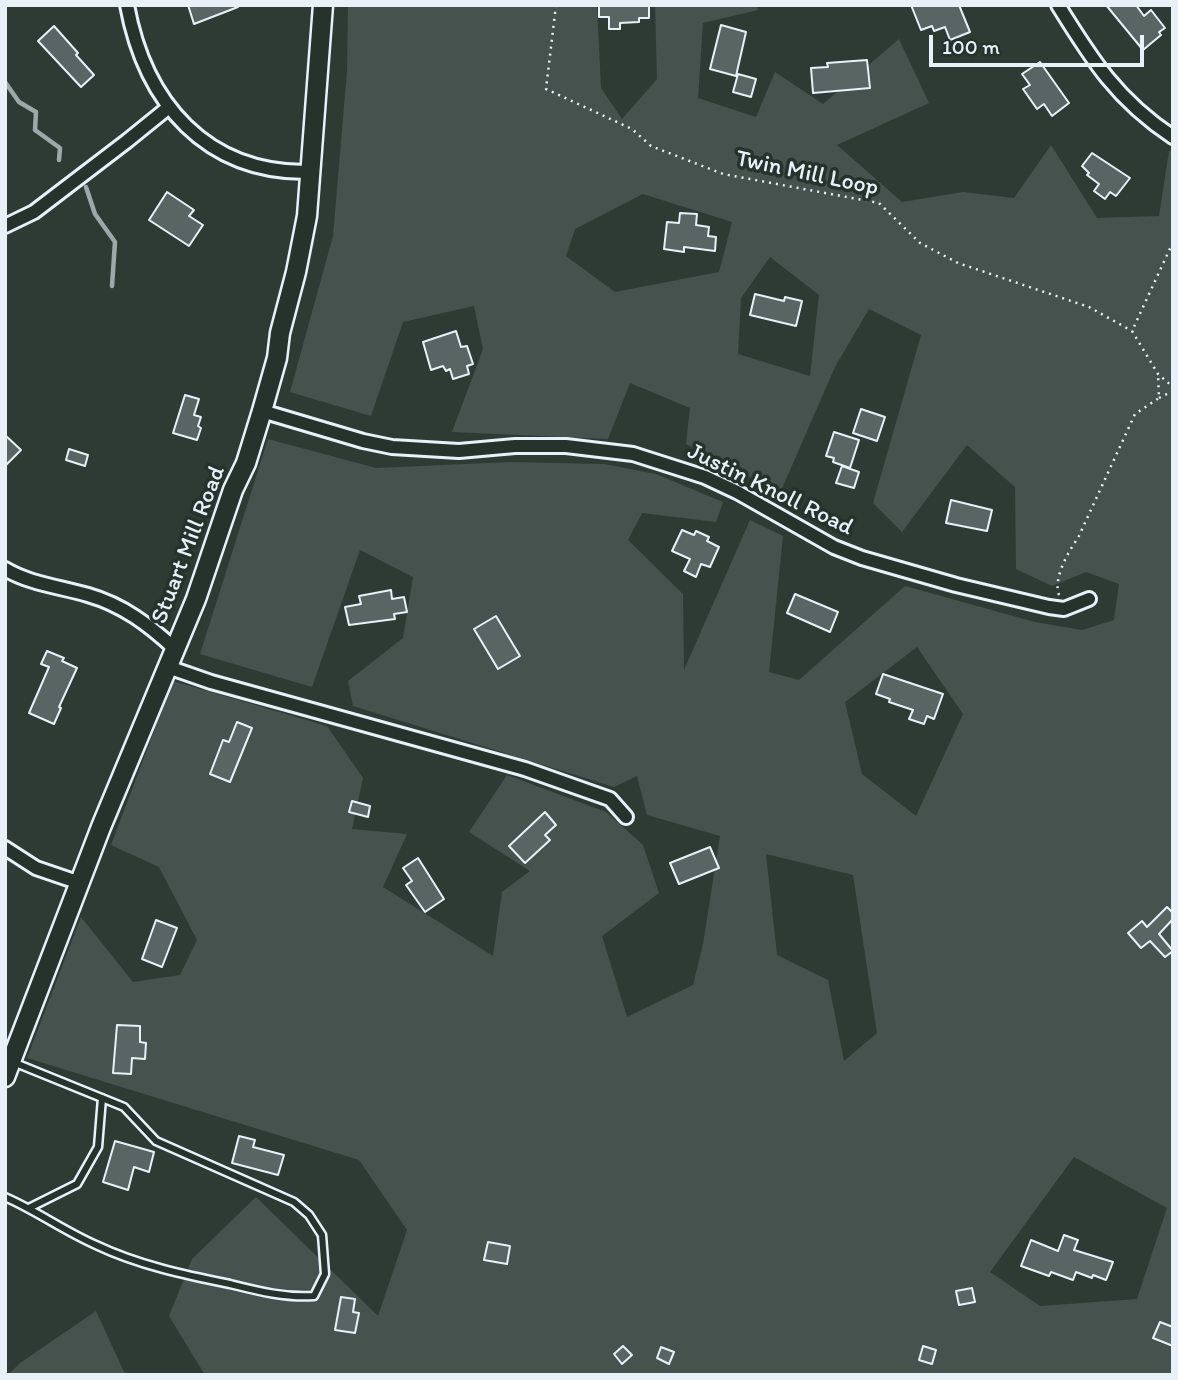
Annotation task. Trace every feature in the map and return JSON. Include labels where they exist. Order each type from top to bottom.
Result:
[{"type":"main road","name":"Stuart Mill Road","points":[[8,1069],[141,727],[196,599],[233,490],[246,463],[262,411],[307,216],[323,5]]},
{"type":"street","points":[[127,5],[139,48],[156,85],[169,107],[198,137],[218,150],[266,170],[310,172]]},
{"type":"street","points":[[1058,5],[1095,64],[1111,84],[1139,112],[1173,137]]},
{"type":"street","points":[[5,226],[34,212],[169,107]]},
{"type":"street","name":"Justin Knoll Road","points":[[262,411],[392,447],[459,451],[553,446],[597,448],[632,454],[705,477],[834,547],[862,558],[956,585],[1064,609]]},
{"type":"street","points":[[5,569],[34,582],[109,602],[136,616],[175,649]]},
{"type":"street","points":[[1064,609],[1089,599]]},
{"type":"street","points":[[168,667],[211,682],[524,769],[598,793],[619,807],[626,817]]},
{"type":"street","points":[[5,848],[36,868],[80,883]]},
{"type":"lane","points":[[5,1198],[29,1208],[46,1220],[97,1246],[136,1261],[291,1298],[314,1296],[325,1274],[322,1235],[309,1215],[294,1202],[156,1141],[124,1107],[8,1069]]},
{"type":"lane","points":[[29,1208],[77,1184],[99,1147],[102,1098]]},
{"type":"path","name":"Twin Mill Loop","points":[[555,5],[546,89],[632,130],[651,146],[723,174],[879,203],[920,243],[958,263],[1089,307],[1132,331]]},
{"type":"path","points":[[1064,609],[1057,588],[1068,551],[1083,528],[1135,414],[1173,389],[1158,373],[1132,331],[1173,242]]},
{"type":"path","points":[[1158,373],[1159,398]]},
{"type":"shaded area","points":[[348,5],[597,5],[601,88],[622,119],[657,79],[655,5],[756,5],[758,10],[703,23],[698,98],[756,117],[775,72],[823,104],[899,39],[929,103],[837,145],[902,202],[963,192],[1014,198],[1051,145],[1097,218],[1159,216],[1169,151],[1173,152],[1173,1375],[205,1375],[169,1316],[192,1259],[256,1197],[378,1316],[407,1230],[359,1160],[27,1058],[81,917],[133,982],[180,975],[197,940],[159,867],[111,845],[173,681],[327,726],[363,778],[352,829],[407,834],[383,887],[493,956],[502,892],[530,871],[469,832],[507,775],[606,812],[643,845],[659,893],[602,936],[627,1017],[693,985],[703,944],[720,836],[647,815],[637,776],[614,787],[353,706],[348,681],[403,638],[413,577],[360,550],[312,687],[200,654],[268,439],[376,468],[510,462],[604,464],[656,474],[723,502],[716,522],[642,513],[628,540],[683,594],[684,670],[750,520],[783,536],[769,672],[799,680],[905,586],[1035,622],[1082,630],[1114,620],[1119,584],[1086,572],[1052,586],[1016,569],[1015,487],[967,445],[902,532],[873,503],[921,335],[869,309],[835,367],[780,493],[686,444],[690,408],[630,383],[608,439],[452,432],[483,349],[474,306],[403,322],[371,416],[290,392],[333,236],[347,71]],"holes":[[[643,194],[732,222],[719,272],[615,292],[566,256],[575,229]],[[770,257],[819,295],[810,376],[738,354],[741,298]],[[917,647],[963,714],[916,816],[862,774],[845,702]],[[766,854],[853,875],[877,1033],[844,1061],[828,980],[777,955]],[[1074,1157],[1167,1208],[1137,1299],[1040,1306],[990,1272]]]},
{"type":"shaded area","points":[[96,1311],[124,1372],[138,1375],[8,1375],[20,1363]]},
{"type":"building","points":[[188,5],[238,5],[238,7],[194,24]]},
{"type":"building","points":[[599,5],[649,5],[649,18],[639,18],[639,22],[620,23],[620,29],[609,29],[609,17],[599,17]]},
{"type":"building","points":[[911,5],[959,5],[970,32],[950,40],[945,27],[934,31],[932,26],[921,30]]},
{"type":"building","points":[[1106,5],[1136,5],[1144,16],[1151,10],[1165,28],[1159,32],[1161,35],[1143,50]]},
{"type":"building","points":[[721,25],[746,32],[736,76],[710,69]]},
{"type":"building","points":[[54,26],[94,75],[81,87],[38,41]]},
{"type":"building","points":[[867,60],[870,88],[813,93],[811,68],[828,67],[827,63]]},
{"type":"building","points":[[1040,62],[1069,103],[1052,116],[1044,104],[1037,109],[1023,89],[1030,85],[1022,74]]},
{"type":"building","points":[[738,74],[756,79],[751,97],[733,92]]},
{"type":"building","points":[[1092,153],[1130,178],[1116,196],[1110,192],[1105,199],[1094,191],[1099,184],[1087,175],[1089,173],[1082,166]]},
{"type":"building","points":[[167,192],[194,210],[189,216],[203,225],[189,246],[149,220]]},
{"type":"building","points":[[680,213],[697,214],[696,225],[709,227],[708,236],[716,237],[715,251],[684,247],[684,252],[664,249],[667,222],[679,223]]},
{"type":"building","points":[[755,294],[784,301],[785,297],[802,301],[796,326],[750,315]]},
{"type":"building","points":[[456,331],[461,347],[467,346],[473,364],[467,366],[469,374],[453,379],[450,369],[446,371],[443,366],[431,370],[423,342]]},
{"type":"building","points":[[185,395],[199,399],[194,415],[201,417],[197,440],[173,433]]},
{"type":"building","points":[[861,409],[885,417],[877,441],[853,433]]},
{"type":"building","points":[[834,432],[859,440],[850,468],[833,462],[834,458],[826,456]]},
{"type":"building","points":[[5,435],[21,450],[5,466]]},
{"type":"building","points":[[69,449],[88,455],[85,466],[66,460]]},
{"type":"building","points":[[842,466],[859,472],[854,488],[836,483]]},
{"type":"building","points":[[951,500],[992,510],[987,531],[946,523]]},
{"type":"building","points":[[682,530],[694,535],[696,531],[709,537],[707,541],[719,547],[710,567],[701,564],[696,577],[684,571],[690,559],[672,551]]},
{"type":"building","points":[[391,590],[392,599],[404,597],[407,612],[394,614],[395,619],[349,625],[345,607],[361,604],[359,596]]},
{"type":"building","points":[[795,594],[838,612],[830,632],[787,613]]},
{"type":"building","points":[[496,616],[520,656],[498,669],[474,629]]},
{"type":"building","points":[[47,651],[64,658],[62,661],[77,668],[54,724],[29,713],[49,667],[41,664]]},
{"type":"building","points":[[883,674],[943,694],[934,719],[927,716],[924,724],[909,719],[913,710],[889,702],[890,699],[876,694]]},
{"type":"building","points":[[237,722],[252,728],[230,782],[210,774],[223,740],[229,742]]},
{"type":"building","points":[[352,801],[370,806],[368,817],[349,812]]},
{"type":"building","points":[[545,812],[556,825],[545,835],[550,840],[525,863],[509,846]]},
{"type":"building","points":[[710,847],[719,868],[679,884],[670,863]]},
{"type":"building","points":[[418,858],[444,899],[425,912],[406,885],[412,881],[403,868]]},
{"type":"building","points":[[1167,907],[1173,913],[1173,919],[1159,934],[1173,951],[1165,957],[1150,941],[1141,948],[1128,933],[1142,921],[1147,927]]},
{"type":"building","points":[[156,920],[177,928],[162,967],[142,959]]},
{"type":"building","points":[[117,1025],[140,1026],[140,1042],[146,1043],[145,1059],[132,1058],[131,1074],[113,1073]]},
{"type":"building","points":[[239,1136],[255,1140],[253,1147],[284,1155],[278,1175],[232,1163]]},
{"type":"building","points":[[115,1141],[154,1152],[149,1172],[134,1167],[128,1190],[103,1182]]},
{"type":"building","points":[[1064,1235],[1078,1240],[1074,1250],[1113,1262],[1106,1280],[1076,1272],[1073,1280],[1051,1272],[1049,1276],[1021,1266],[1031,1240],[1058,1251]]},
{"type":"building","points":[[488,1242],[510,1246],[507,1264],[484,1260]]},
{"type":"building","points":[[972,1288],[975,1302],[959,1305],[956,1291]]},
{"type":"building","points":[[341,1297],[355,1299],[353,1312],[359,1313],[355,1333],[335,1330]]},
{"type":"building","points":[[1160,1322],[1173,1327],[1173,1346],[1153,1338]]},
{"type":"building","points":[[623,1346],[632,1355],[622,1364],[614,1354]]},
{"type":"building","points":[[923,1346],[936,1350],[932,1364],[919,1360]]},
{"type":"building","points":[[661,1347],[674,1352],[669,1364],[657,1358]]},
{"type":"waterway","points":[[5,82],[19,102],[36,112],[35,130],[60,148],[59,160]]},
{"type":"waterway","points":[[86,187],[95,214],[115,242],[112,286]]}]
